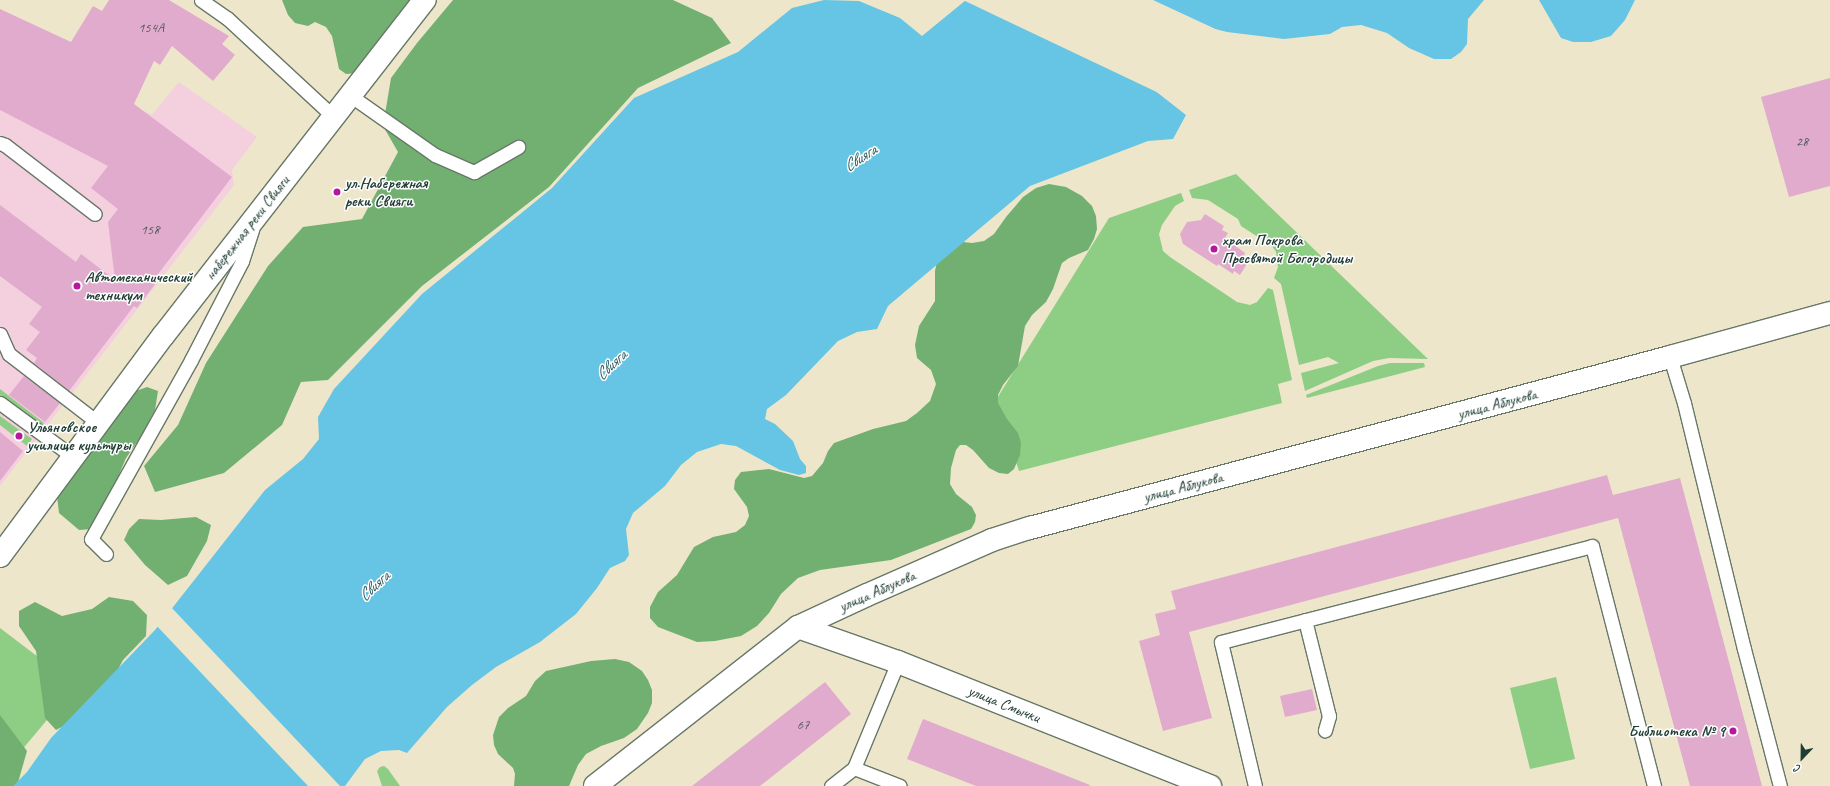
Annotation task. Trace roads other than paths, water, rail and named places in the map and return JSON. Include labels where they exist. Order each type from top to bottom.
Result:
[{"type":"street","name":"набережная реки Свияги","points":[[2,548],[257,215],[425,0]]},
{"type":"street","name":"улица Аблукова","points":[[594,786],[798,628],[867,594],[978,546],[1030,528],[1670,358],[1830,313]]},
{"type":"street","name":"улица Смычки","points":[[798,628],[898,662],[1210,786]]},
{"type":"lane","points":[[200,0],[228,18],[334,117]]},
{"type":"lane","points":[[351,96],[435,155],[474,172],[518,148]]},
{"type":"lane","points":[[0,143],[95,214]]},
{"type":"lane","points":[[106,554],[91,539],[171,398],[242,261],[257,215]]},
{"type":"lane","points":[[0,334],[9,354],[98,422]]},
{"type":"lane","points":[[1670,358],[1684,403],[1744,649],[1780,786]]},
{"type":"lane","points":[[0,402],[72,456]]},
{"type":"lane","points":[[1255,786],[1221,642],[1592,546],[1654,786]]},
{"type":"lane","points":[[1305,620],[1329,716],[1325,730]]},
{"type":"lane","points":[[831,786],[854,768],[898,662]]},
{"type":"lane","points":[[854,768],[900,786]]},
{"type":"water","name":"Свияга","points":[[824,0],[859,1],[900,18],[922,36],[966,0],[1484,0],[1468,19],[1467,44],[1461,52],[1451,59],[1434,59],[1409,48],[1387,33],[1361,25],[1342,27],[1330,34],[1284,39],[1227,32],[1191,23],[1127,14],[1113,49],[1149,86],[1186,115],[1173,139],[1148,141],[1030,186],[888,306],[877,329],[857,332],[838,341],[786,395],[767,409],[765,419],[775,424],[793,441],[800,459],[806,466],[806,473],[799,475],[780,470],[736,446],[721,444],[697,452],[681,465],[665,486],[633,513],[626,529],[629,555],[625,561],[610,568],[597,588],[576,614],[540,642],[496,667],[472,685],[447,707],[407,753],[399,750],[381,751],[365,759],[345,786],[13,786],[27,772],[51,738],[155,630],[265,490],[303,459],[319,439],[318,417],[334,389],[422,294],[552,188],[634,98],[738,52],[792,8]]},
{"type":"water","points":[[1539,0],[1635,0],[1625,20],[1611,36],[1591,42],[1573,42],[1561,38]]},
{"type":"place","name":"ул.Набережная реки Свияги","points":[[337,192]]},
{"type":"place","name":"храм Покрова Пресвятой Богородицы","points":[[1214,249]]},
{"type":"place","name":"Автомеханический техникум","points":[[77,286]]},
{"type":"place","name":"Ульяновское училище культуры","points":[[19,436]]},
{"type":"place","name":"Библиотека № 9","points":[[1733,731]]}]
